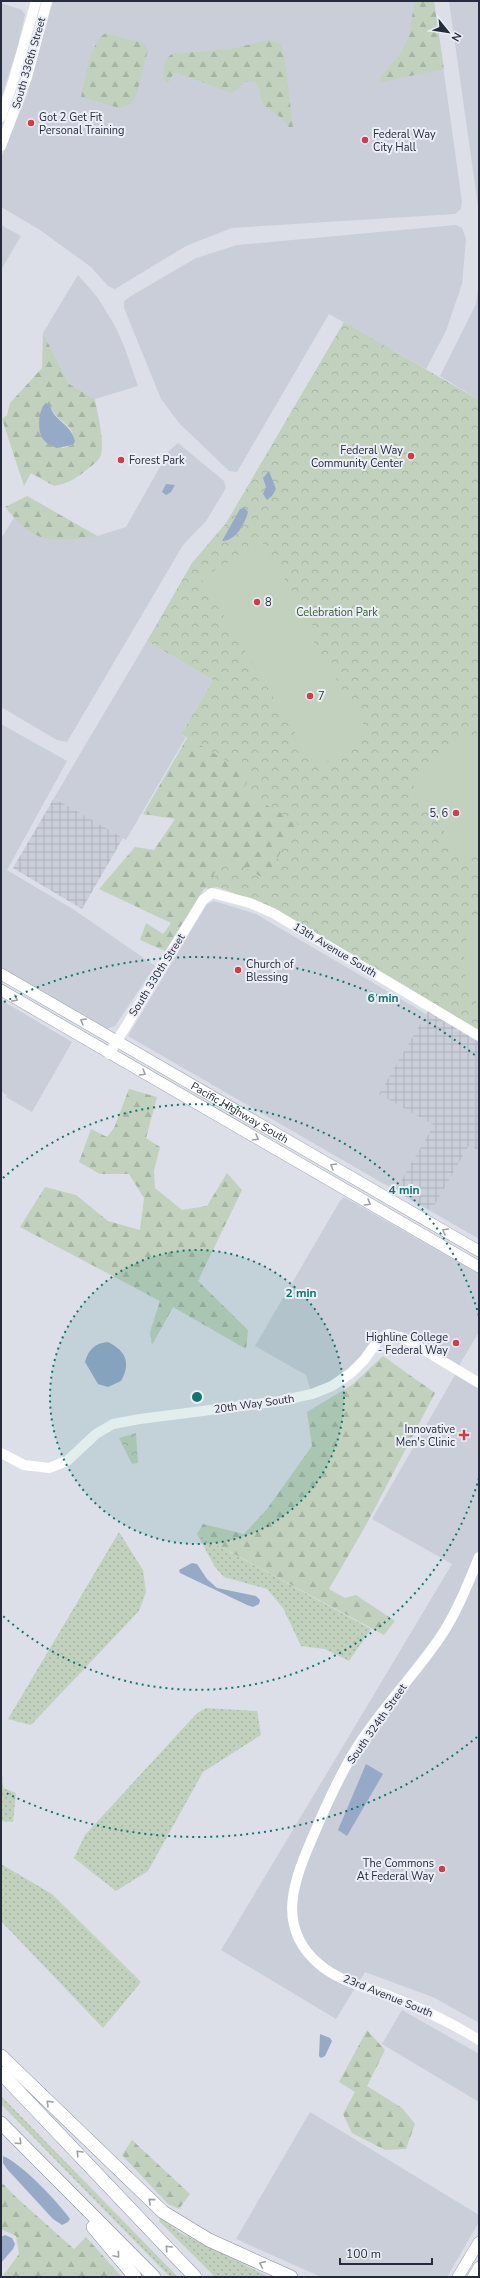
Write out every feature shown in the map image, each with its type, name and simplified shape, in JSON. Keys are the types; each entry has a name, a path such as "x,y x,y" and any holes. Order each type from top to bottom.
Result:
{"highway":[{"path":"1,2056 163,2212 208,2240 291,2277"},
{"path":"1,2073 195,2277"},
{"path":"1,2123 154,2277"},
{"path":"38,2161 135,2277"}],"main road":[{"name":"Pacific Highway South","path":"1,974 479,1251"},
{"name":"Pacific Highway South","path":"1,990 109,1054 479,1267"},
{"path":"458,2277 479,2242"},
{"path":"473,2277 479,2267"}],"street":[{"name":"South 336th Street","path":"1,117 13,82 36,1"},
{"name":"South 336th Street","path":"1,146 27,77 47,1"},
{"name":"13th Avenue South","path":"205,897 216,893 258,906 273,913 479,1036"},
{"name":"South 330th Street","path":"109,1054 205,897"},
{"name":"20th Way South","path":"1,1453 21,1464 41,1468 64,1463 101,1430 126,1421 280,1401 318,1392 351,1373 364,1360 379,1339 389,1334 404,1338 479,1383"},
{"name":"South 324th Street","path":"303,1944 295,1924 292,1896 294,1882 323,1813 359,1745 442,1634 458,1605 479,1557"},
{"name":"23rd Avenue South","path":"303,1944 319,1964 337,1976 434,2015 479,2040"}],"shaded area":[{"path":"53,1 434,1 462,202 461,209 455,214 232,228 186,246 115,289 108,286 91,267 40,230 1,207 1,158 26,97"},
{"path":"449,1 479,1 479,213"},
{"path":"1,3 22,10 25,15 17,49 1,99"},
{"path":"1,225 21,236 1,270"},
{"path":"456,225 462,228 466,239 462,284 446,331 426,369 329,314 237,472 229,471 179,423 161,399 124,308 124,301 131,296 196,258 237,245"},
{"path":"78,275 98,298 115,326 124,346 138,386 95,399 69,384 43,333"},
{"path":"479,281 479,400 440,376 476,304"},
{"path":"178,443 224,481 226,488 206,521 183,545 67,742 57,740 1,707 1,539 27,496 97,536 126,527 169,451"},
{"path":"147,641 213,680 181,734 186,737 126,840 54,798"},
{"path":"1,724 67,761 7,870 76,911 155,966 115,1026 100,1031 1,974"},
{"path":"54,798 123,838 82,909 13,868"},
{"path":"214,901 256,914 479,1045 479,1239 128,1036 207,904"},
{"path":"1,1000 72,1042 32,1112 6,1097 7,1095 1,1091"},
{"path":"428,1011 479,1042 479,1151 469,1145 431,1211 395,1191 434,1125 379,1094"},
{"path":"344,1197 479,1274 479,1332 457,1369 392,1334 364,1360 312,1394 306,1375 255,1346 340,1201"},
{"name":"The Commons At Federal Way","path":"455,1375 479,1389 479,2023 435,1998 365,1972 336,2019 221,1950 452,1564 372,1519"},
{"path":"402,2010 479,2054 479,2102 382,2044"},
{"path":"310,2112 479,2215 479,2222 447,2277 321,2277 236,2239"}],"green space":[{"path":"416,1 434,1 444,69 381,82 380,77 401,53 409,35"},
{"path":"106,33 143,43 148,50 135,99 127,106 122,108 81,97 92,52 100,37"},
{"path":"269,40 280,44 284,54 293,127 289,127 280,117 263,105 259,88 255,82 245,82 232,93 177,73 174,73 168,83 165,81 165,62 172,54 231,49"},
{"name":"Celebration Park","path":"344,322 479,400 479,1038 263,904 217,887 207,889 223,855 265,879 298,823 242,791 251,775 181,734 213,680 147,641 192,563 226,523"},
{"path":"43,333 69,384 95,399 102,437 102,452 99,459 95,463 81,475 66,483 54,486 31,473 24,486 2,419 7,415 10,403 42,368","holes":["50,405 52,410 70,429 73,445 63,448 40,434 41,409"]},
{"path":"27,496 98,536 56,540 36,535 16,520 5,507"},
{"path":"262,542 316,631 314,642 367,730 366,734 351,745 351,748 319,766 313,762 202,580 202,578"},
{"path":"173,599 308,815 276,889 224,879 204,889 165,951 140,940 146,923 163,934 171,923 99,889 135,847 154,850 175,819 143,814 220,681"},
{"name":"5, 6","path":"479,731 479,850 463,860 408,777"},
{"path":"475,917 479,919 479,1007 468,985 464,962 467,940"},
{"path":"129,1089 157,1097 146,1138 160,1147 154,1171 155,1188 182,1210 207,1206 227,1173 242,1190 198,1281 248,1330 246,1349 173,1307 152,1345 150,1332 160,1301 20,1227 45,1187 76,1195 108,1221 140,1230 144,1198 129,1174 100,1174 79,1162 91,1129 107,1137 114,1128"},
{"path":"383,1356 435,1393 366,1525 329,1589 345,1598 356,1595 395,1621 384,1635 197,1534 203,1524 244,1534 267,1509 312,1446 307,1412 352,1385"},
{"path":"136,1433 138,1463 132,1464 119,1438"},
{"path":"119,1532 143,1570 146,1592 139,1611 31,1725 8,1719"},
{"path":"197,1534 371,1629 349,1661 325,1649 301,1646 283,1608 267,1589 224,1577 215,1567"},
{"path":"206,1708 257,1711 261,1735 203,1772 148,1871 116,1891 74,1858 85,1835 197,1713"},
{"path":"1,1760 3,1788 16,1793 13,1822 1,1821"},
{"path":"1,1864 52,1894 141,1982 103,2028 1,1921"},
{"path":"367,2030 385,2050 367,2086 402,2108 415,2124 406,2149 385,2150 352,2133 343,2114 355,2092 339,2082"},
{"path":"1,2096 178,2277 170,2277 1,2104"},
{"path":"132,2140 190,2194 179,2209 168,2204 122,2155"},
{"path":"1,2182 74,2249 86,2237 122,2277 2,2277 19,2254 16,2236 1,2229"},
{"path":"160,2218 181,2233 269,2277 215,2277 159,2221"}],"water":[{"path":"46,403 50,405 55,415 70,430 75,441 73,445 57,448 48,444 41,436 39,420 41,410"},
{"path":"269,471 276,489 272,496 267,500 263,494 266,487 263,478"},
{"path":"166,484 175,485 171,492 166,495 162,492"},
{"path":"245,508 248,512 239,531 232,538 222,541 240,509"},
{"path":"108,1342 119,1349 123,1354 126,1369 121,1381 108,1387 98,1384 85,1362 88,1354 93,1348 99,1344"},
{"path":"192,1563 197,1564 207,1579 217,1588 256,1596 260,1600 259,1604 253,1607 247,1605 180,1573 179,1570"},
{"path":"366,1764 383,1774 347,1836 338,1830"},
{"path":"320,2034 330,2038 332,2041 325,2056 321,2058 319,2056"},
{"path":"3,2156 19,2166 39,2184 70,2219 68,2222 62,2225 53,2219 7,2169 3,2163"},
{"path":"5,2235 12,2238 15,2244 13,2249 1,2263 1,2237"}],"place":[{"name":"Got 2 Get Fit Personal Training","path":"31,123"},
{"name":"Federal Way City Hall","path":"365,140"},
{"name":"Federal Way Community Center","path":"411,456"},
{"name":"Forest Park","path":"121,460"},
{"name":"8","path":"257,602"},
{"name":"7","path":"310,696"},
{"name":"5, 6","path":"456,813"},
{"name":"Church of Blessing","path":"238,970"},
{"name":"Highline College - Federal Way","path":"456,1343"},
{"name":"Innovative Men's Clinic","path":"464,1435"},
{"name":"The Commons At Federal Way","path":"442,1869"}]}
